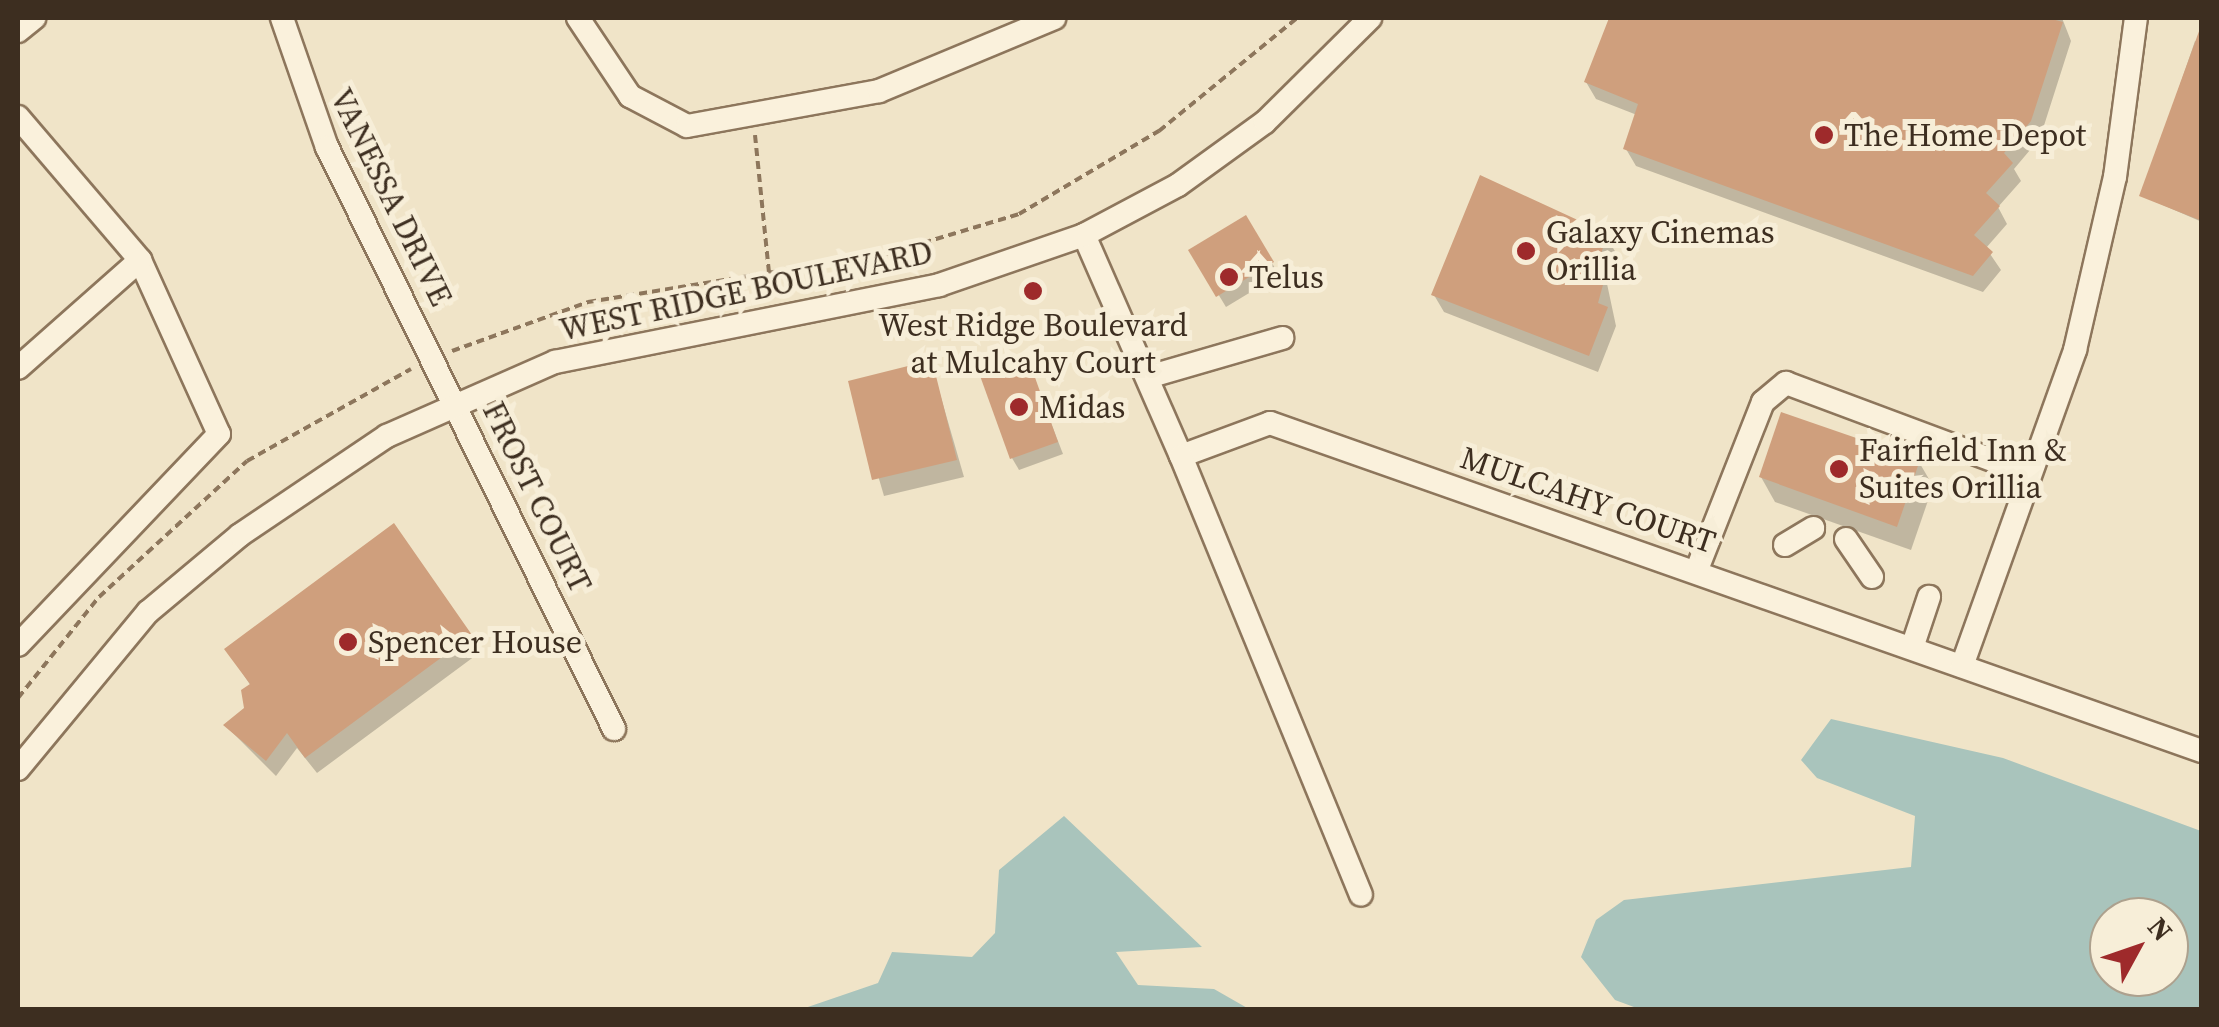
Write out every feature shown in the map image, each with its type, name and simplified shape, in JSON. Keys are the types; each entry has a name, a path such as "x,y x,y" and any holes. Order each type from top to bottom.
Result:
{"street":[{"path":"18,31 34,18"},
{"name":"VANESSA DRIVE","path":"282,18 319,130 454,401"},
{"path":"578,18 630,96 664,121 754,120 942,72 1054,18"},
{"name":"WEST RIDGE BOULEVARD","path":"20,760 148,612 214,557 312,482 454,401 600,350 939,285 1084,235 1178,185 1265,122 1370,18"},
{"path":"1962,666 2075,350 2112,190 2136,18"},
{"path":"18,117 140,260 218,440 18,645"},
{"path":"1084,235 1148,377 1361,894"},
{"path":"18,368 140,260"},
{"path":"1148,377 1282,338"},
{"path":"1696,572 1762,402 1786,384 2030,474"},
{"name":"FROST COURT","path":"454,401 614,729"},
{"name":"MULCAHY COURT","path":"1181,456 1270,422 2202,751"},
{"path":"1785,546 1813,528"},
{"path":"1846,539 1872,577"},
{"path":"1912,648 1929,598"}],"path":[{"path":"754,120 768,274"}],"water":[{"path":"1831,719 2003,758 2201,831 2201,1009 1642,1010 1615,1000 1581,957 1596,920 1624,900 1911,867 1915,816 1817,778 1801,760"},
{"path":"1064,816 1202,947 1116,952 1138,985 1214,989 1249,1009 802,1009 878,983 892,952 972,957 995,933 999,870"}],"building":[{"name":"The Home Depot","path":"1609,18 2048,18 2063,22 2031,121 2004,153 2013,163 1986,193 2000,206 1974,235 1993,252 1973,276 1623,149 1638,104 1584,82"},
{"path":"2202,23 2202,221 2139,196"},
{"name":"Galaxy Cinemas Orillia","path":"1480,175 1608,234 1595,270 1606,274 1598,303 1608,307 1589,356 1431,295"},
{"path":"1246,215 1274,262 1216,297 1188,250"},
{"name":"Midas","path":"1027,355 1058,442 1010,459 979,373"},
{"path":"932,360 957,460 872,480 848,381"},
{"name":"Fairfield Inn & Suites Orillia","path":"1781,412 1920,460 1897,527 1759,477"},
{"name":"Spencer House","path":"394,523 472,635 305,758 287,733 266,761 223,725 244,708 241,690 250,684 224,649"}],"place":[{"name":"The Home Depot","path":"1824,135"},
{"name":"Galaxy Cinemas Orillia","path":"1526,251"},
{"name":"Telus","path":"1229,277"},
{"name":"West Ridge Boulevard at Mulcahy Court","path":"1033,291"},
{"name":"Midas","path":"1019,407"},
{"name":"Fairfield Inn & Suites Orillia","path":"1839,469"},
{"name":"Spencer House","path":"348,642"}]}
